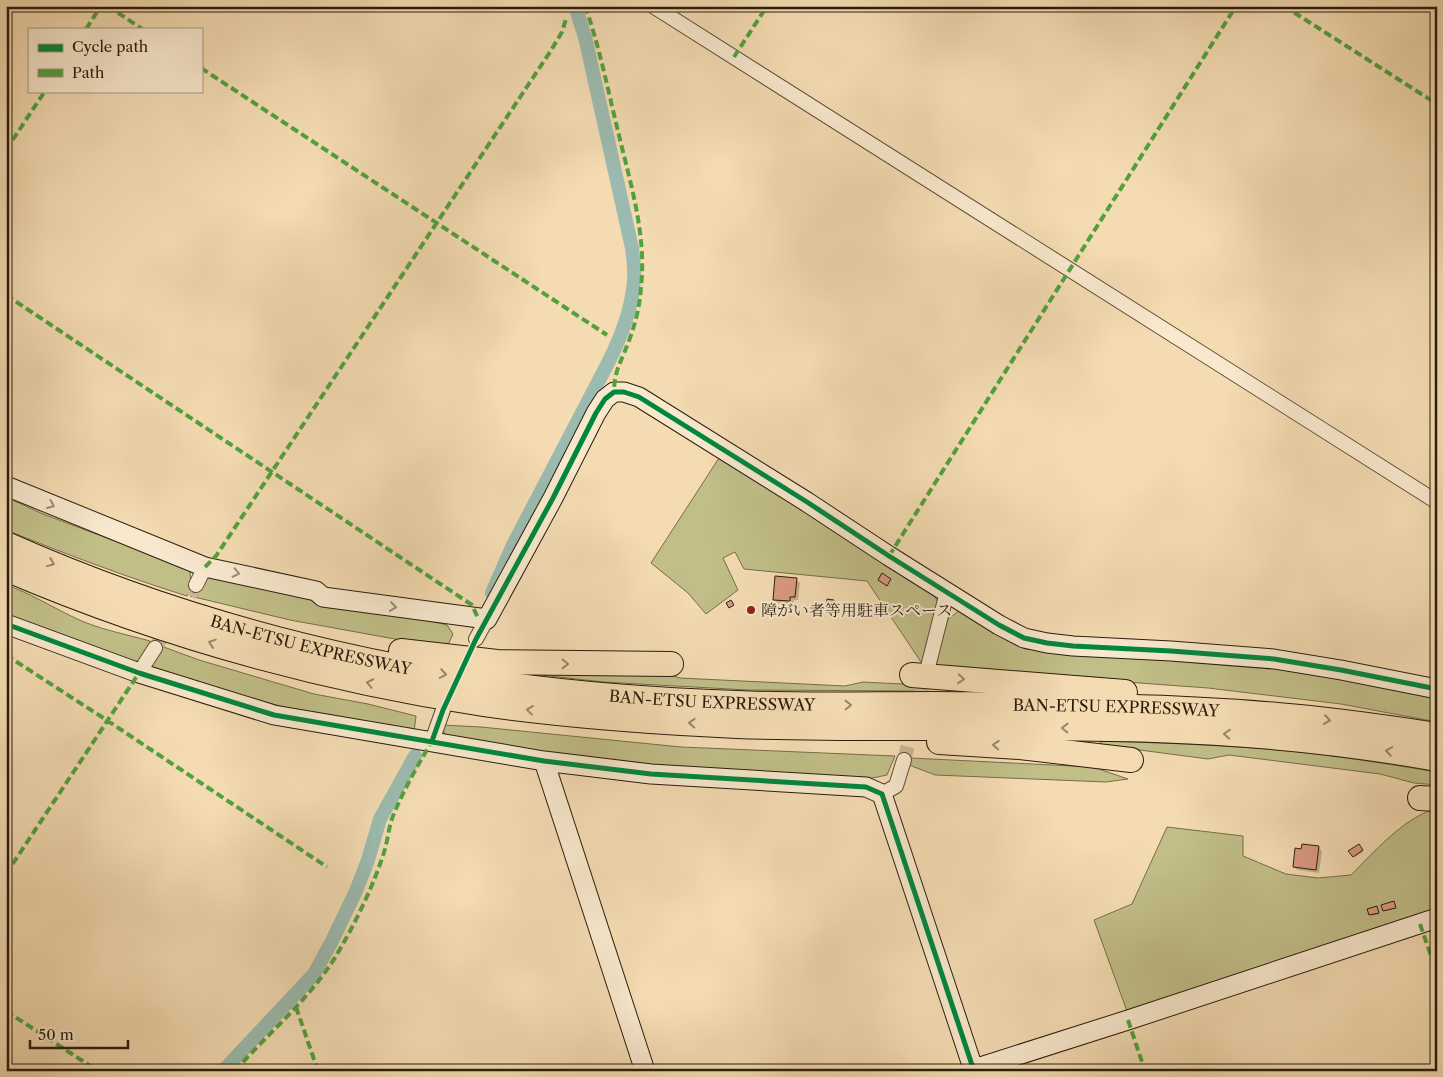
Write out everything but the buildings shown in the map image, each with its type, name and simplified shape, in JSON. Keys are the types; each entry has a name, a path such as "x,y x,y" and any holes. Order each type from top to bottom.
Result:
{"highway":[{"name":"BAN-ETSU EXPRESSWAY","path":"6,544 138,596 235,627 358,657 460,677 563,691 650,699 740,704 1142,707 1278,715 1437,735"},
{"name":"BAN-ETSU EXPRESSWAY","path":"6,569 128,616 226,648 293,666 403,690 483,704 561,714 741,726 1049,728 1217,733 1315,740 1437,759"},
{"path":"138,596 305,633 415,654 497,662 671,664"},
{"path":"920,671 1219,699 1278,715"},
{"path":"741,726 832,738 1020,747 1131,760"}],"street":[{"path":"653,6 1437,502"},
{"path":"476,639 553,498 596,413 605,398 614,392 624,392 639,397 947,592 1024,638 1047,643 1274,659 1437,689"},
{"path":"6,486 204,567 316,591 323,597 488,619"},
{"path":"196,585 204,567"},
{"path":"920,671 947,592"},
{"path":"6,624 139,672 274,715 544,761 650,774 866,787 882,794 974,1070 1437,918"},
{"path":"139,672 155,648"},
{"path":"432,741 443,710"},
{"path":"882,794 896,786 904,760"},
{"path":"544,761 646,1071"}],"shaded area":[{"path":"719,458 933,592 938,603 924,663 921,662 867,581 744,569 735,552 723,558 738,590 706,614 688,593 651,563"},
{"path":"6,497 43,514 187,568 190,572 191,586 194,586 187,596 96,565 6,530"},
{"path":"211,575 435,622 447,625 453,634 447,647 428,645 290,620 190,596 203,578"},
{"path":"6,585 82,621 150,641 150,647 141,660 133,662 6,616"},
{"path":"961,609 1025,649 1285,668 1437,695 1437,722 1341,704 1208,688 935,668 946,621"},
{"path":"161,646 199,660 314,694 368,704 416,716 414,732 280,706 156,671 151,665"},
{"path":"656,671 680,678 845,686 863,682 922,685 920,691 748,690 603,682 524,673"},
{"path":"442,725 481,727 681,747 895,756 887,775 873,778 674,769 446,739"},
{"path":"1099,741 1242,747 1327,755 1437,772 1437,785 1414,783 1380,774 1229,755 1208,759 1102,745"},
{"path":"911,758 1093,767 1128,779 1106,782 935,775 909,765"},
{"path":"1437,810 1437,909 1128,1014 1094,920 1132,904 1167,827 1243,836 1243,856 1286,874 1318,878 1351,875 1399,829 1421,814"}],"waterway":[{"path":"492,593 512,547 614,351 626,322 633,291 632,248 585,37 575,6"},
{"path":"223,1071 314,974 356,891 368,860 380,819 415,756"}],"tunnel":[{"path":"155,648 196,585"},
{"path":"904,760 927,670"}],"marked path":[{"path":"87,28 101,6"},
{"path":"108,6 141,28"},
{"path":"585,6 599,51 636,206 641,247 642,267 639,307 632,332 617,371 614,392"},
{"path":"734,57 767,6"},
{"path":"889,556 1236,6"},
{"path":"1284,6 1437,104"},
{"path":"205,567 216,556 550,52 562,32 566,19"},
{"path":"202,69 607,335"},
{"path":"6,150 44,92"},
{"path":"6,295 472,605 478,618"},
{"path":"6,655 327,867"},
{"path":"6,874 139,673"},
{"path":"235,1071 301,1002 336,956 357,918 376,876 397,806 432,741"},
{"path":"1420,924 1437,973"},
{"path":"296,1007 318,1071"},
{"path":"6,1011 98,1071"},
{"path":"1128,1020 1145,1071"}],"cycle path":[{"path":"432,741 443,710 476,639 553,498 596,413 605,399 614,392 624,392 639,397 999,625 1024,638 1073,646 1274,659 1437,689"},
{"path":"6,624 139,673 274,715 544,761 651,774 866,787 882,794 974,1071"}],"place":[{"name":"障がい者等用駐車スペース","path":"751,610"}]}
